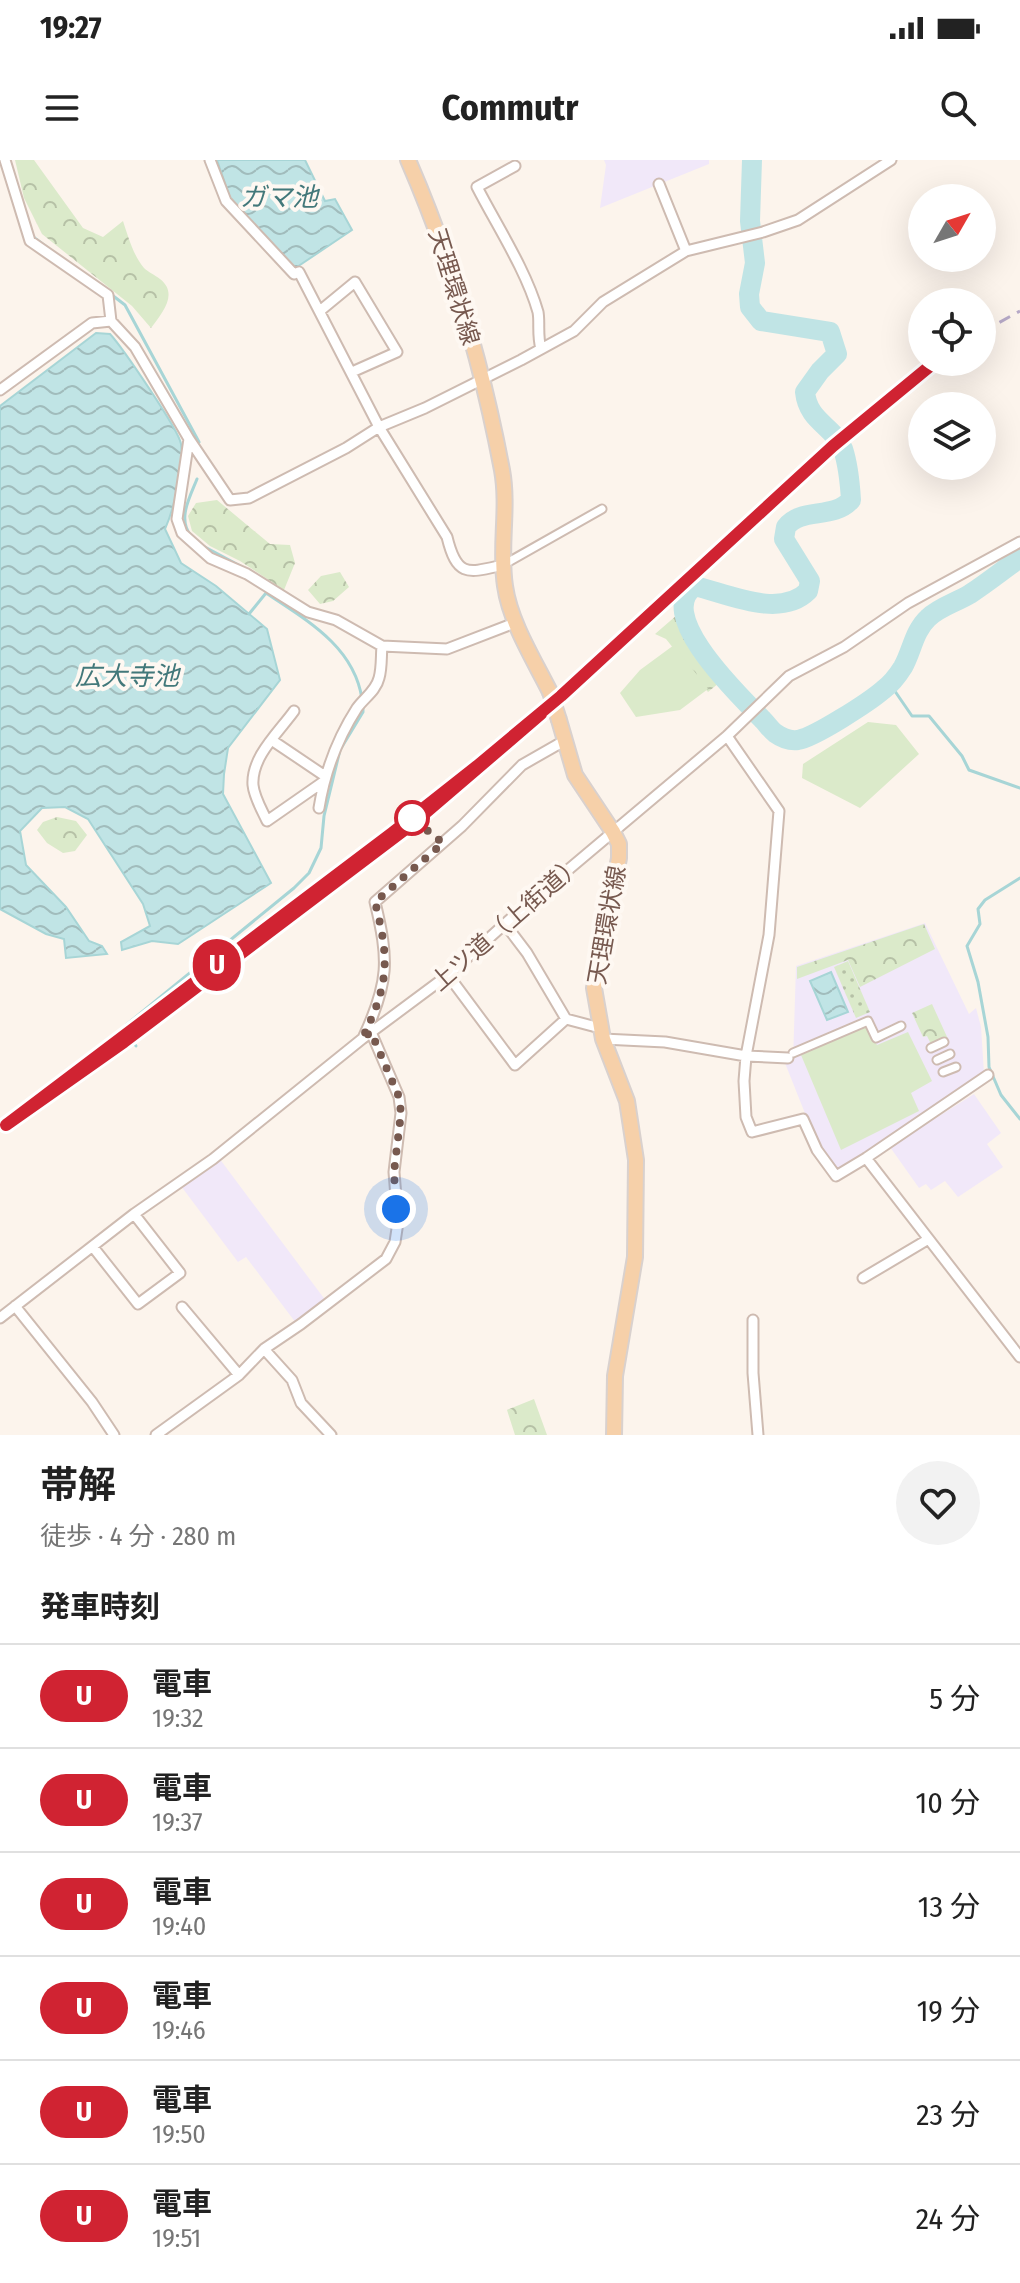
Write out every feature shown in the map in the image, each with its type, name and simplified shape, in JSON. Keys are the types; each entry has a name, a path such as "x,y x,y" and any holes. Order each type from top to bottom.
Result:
{"main road":[{"name":"天理環状線","path":"408,160 453,276 482,380 506,500 505,588 517,622 550,692 583,791 619,844 594,988 602,1034 627,1101 634,1138 637,1192 635,1257 615,1376 614,1435"}],"street":[{"path":"5,160 30,241 108,295 111,321 135,347 189,439 230,500 249,498 346,448 379,427 482,380 574,331 603,302 686,251 763,232 812,212 891,160"},
{"path":"210,160 226,201 294,274 299,272 379,427 447,537 451,552 462,569 472,572 503,565 602,509"},
{"path":"515,166 477,187 517,264 539,315 537,333 541,349"},
{"path":"659,184 686,251"},
{"path":"321,310 355,282 397,352 352,372"},
{"path":"0,390 92,323 111,321"},
{"path":"189,439 177,519 182,533 210,558 247,574 308,612 336,620 382,646 447,649 517,622"},
{"name":"上ツ道（上街道）","path":"0,1318 134,1214 213,1159 362,1039 448,975 727,736 789,676 844,647 908,603 1020,542"},
{"path":"319,808 324,779 334,752 360,704 379,679 382,646"},
{"path":"294,711 263,752 254,770 253,788 267,821 324,779"},
{"path":"727,736 779,811 769,935 746,1056 744,1104 752,1132 803,1119 817,1150 836,1176 988,1075"},
{"path":"273,741 324,779"},
{"path":"362,1039 378,1007 385,982 386,958 375,902 462,826 522,765 564,741"},
{"path":"505,924 527,953 566,1019 602,1034 746,1056 791,1056 868,1021 876,1038 901,1026"},
{"path":"448,975 515,1065 566,1019"},
{"path":"156,1435 239,1375 264,1349 386,1259 395,1242 398,1222 394,1172 401,1113 399,1097 371,1032"},
{"path":"931,1048 944,1042"},
{"path":"937,1060 950,1054"},
{"path":"943,1072 956,1067"},
{"path":"866,1158 1020,1357"},
{"path":"93,1247 138,1304 180,1273 134,1214"},
{"path":"863,1278 927,1240"},
{"path":"15,1306 92,1402 114,1435"},
{"path":"182,1307 239,1375"},
{"path":"753,1320 758,1435"},
{"path":"264,1349 292,1380 301,1403 331,1435"}],"shaded area":[{"path":"604,160 709,160 709,164 600,208 606,165"},
{"path":"925,923 969,1014 976,1008 981,1027 984,1073 839,1170 833,1168 820,1151 785,1063 793,1062 796,966"},
{"path":"974,1094 1001,1133 987,1144 1003,1167 958,1197 945,1181 931,1190 926,1184 919,1188 890,1147"},
{"path":"219,1158 326,1301 296,1323 246,1257 238,1262 181,1186"}],"green space":[{"path":"15,160 34,160 83,228 103,237 123,221 140,263 166,285 168,291 167,304 151,328 132,306 42,234 24,198"},
{"path":"217,500 270,544 290,545 295,563 284,590 240,561 210,546 192,531 188,516 196,503"},
{"path":"340,572 349,587 333,601 320,604 308,590 321,576"},
{"path":"677,615 685,639 719,683 708,692 666,639 655,634"},
{"path":"674,645 708,689 680,710 636,717 620,693 640,670"},
{"path":"868,722 896,725 919,754 860,808 802,778 803,764"},
{"path":"57,817 76,821 87,835 75,851 63,853 47,843 37,830 43,822"},
{"path":"924,924 935,949 860,987 848,960 797,979 797,967"},
{"path":"848,961 870,1012 856,1018 834,967"},
{"path":"932,1004 948,1039 932,1046 927,1036 923,1037 912,1013"},
{"path":"866,1026 877,1045 908,1032 932,1081 911,1093 919,1111 841,1150 801,1055"},
{"path":"534,1399 547,1435 515,1435 507,1410"}],"water":[{"name":"ガマ池","path":"217,160 305,160 325,201 335,199 352,230 294,269 230,198"},
{"name":"広大寺池","path":"96,333 110,334 161,406 181,444 178,487 165,529 181,563 216,586 267,629 280,680 228,748 223,794 271,883 178,944 152,941 122,950 121,942 150,926 143,904 88,819 65,807 42,808 20,831 26,865 66,907 89,941 102,946 107,954 66,958 64,939 46,934 0,909 0,406"},
{"path":"831,972 848,1012 827,1020 810,981"}],"waterway":[{"path":"752,160 750,221 755,263 749,294 750,307 761,321 830,332 837,354 805,392 811,410 843,449 851,500 835,510 800,517 786,527 784,539 810,581 808,591 796,599 769,604 753,602 695,586 685,599 685,616 705,656 773,731 786,739 798,740 842,718 886,688 903,667 916,635 932,614 970,594 1020,558"},
{"path":"32,236 48,248"},
{"path":"112,295 125,305 199,442"},
{"path":"191,536 185,515 197,479"},
{"path":"203,546 246,569"},
{"path":"249,614 266,593 312,624 339,649 357,680 362,699"},
{"path":"890,684 912,716 929,716 962,756 969,770 1020,788"},
{"path":"136,1046 125,1030 126,1025 309,873 321,848 324,816 340,750 363,707"},
{"path":"1020,878 985,900 978,909 980,924 967,946 978,982 988,1037 989,1067 1001,1095 1020,1119"}],"railway":[{"path":"996,324 1020,311"},
{"path":"6,1125 124,1042 415,822 521,733 833,446 918,376"}],"train":[{"name":"U","path":"541,714 480,769 284,924 6,1125 477,766 561,696 833,446 918,376"}],"route":[{"path":"396,1209 394,1172 401,1113 399,1097 371,1032 362,1039 378,1007 385,982 386,958 375,902 443,843 412,818"}]}
